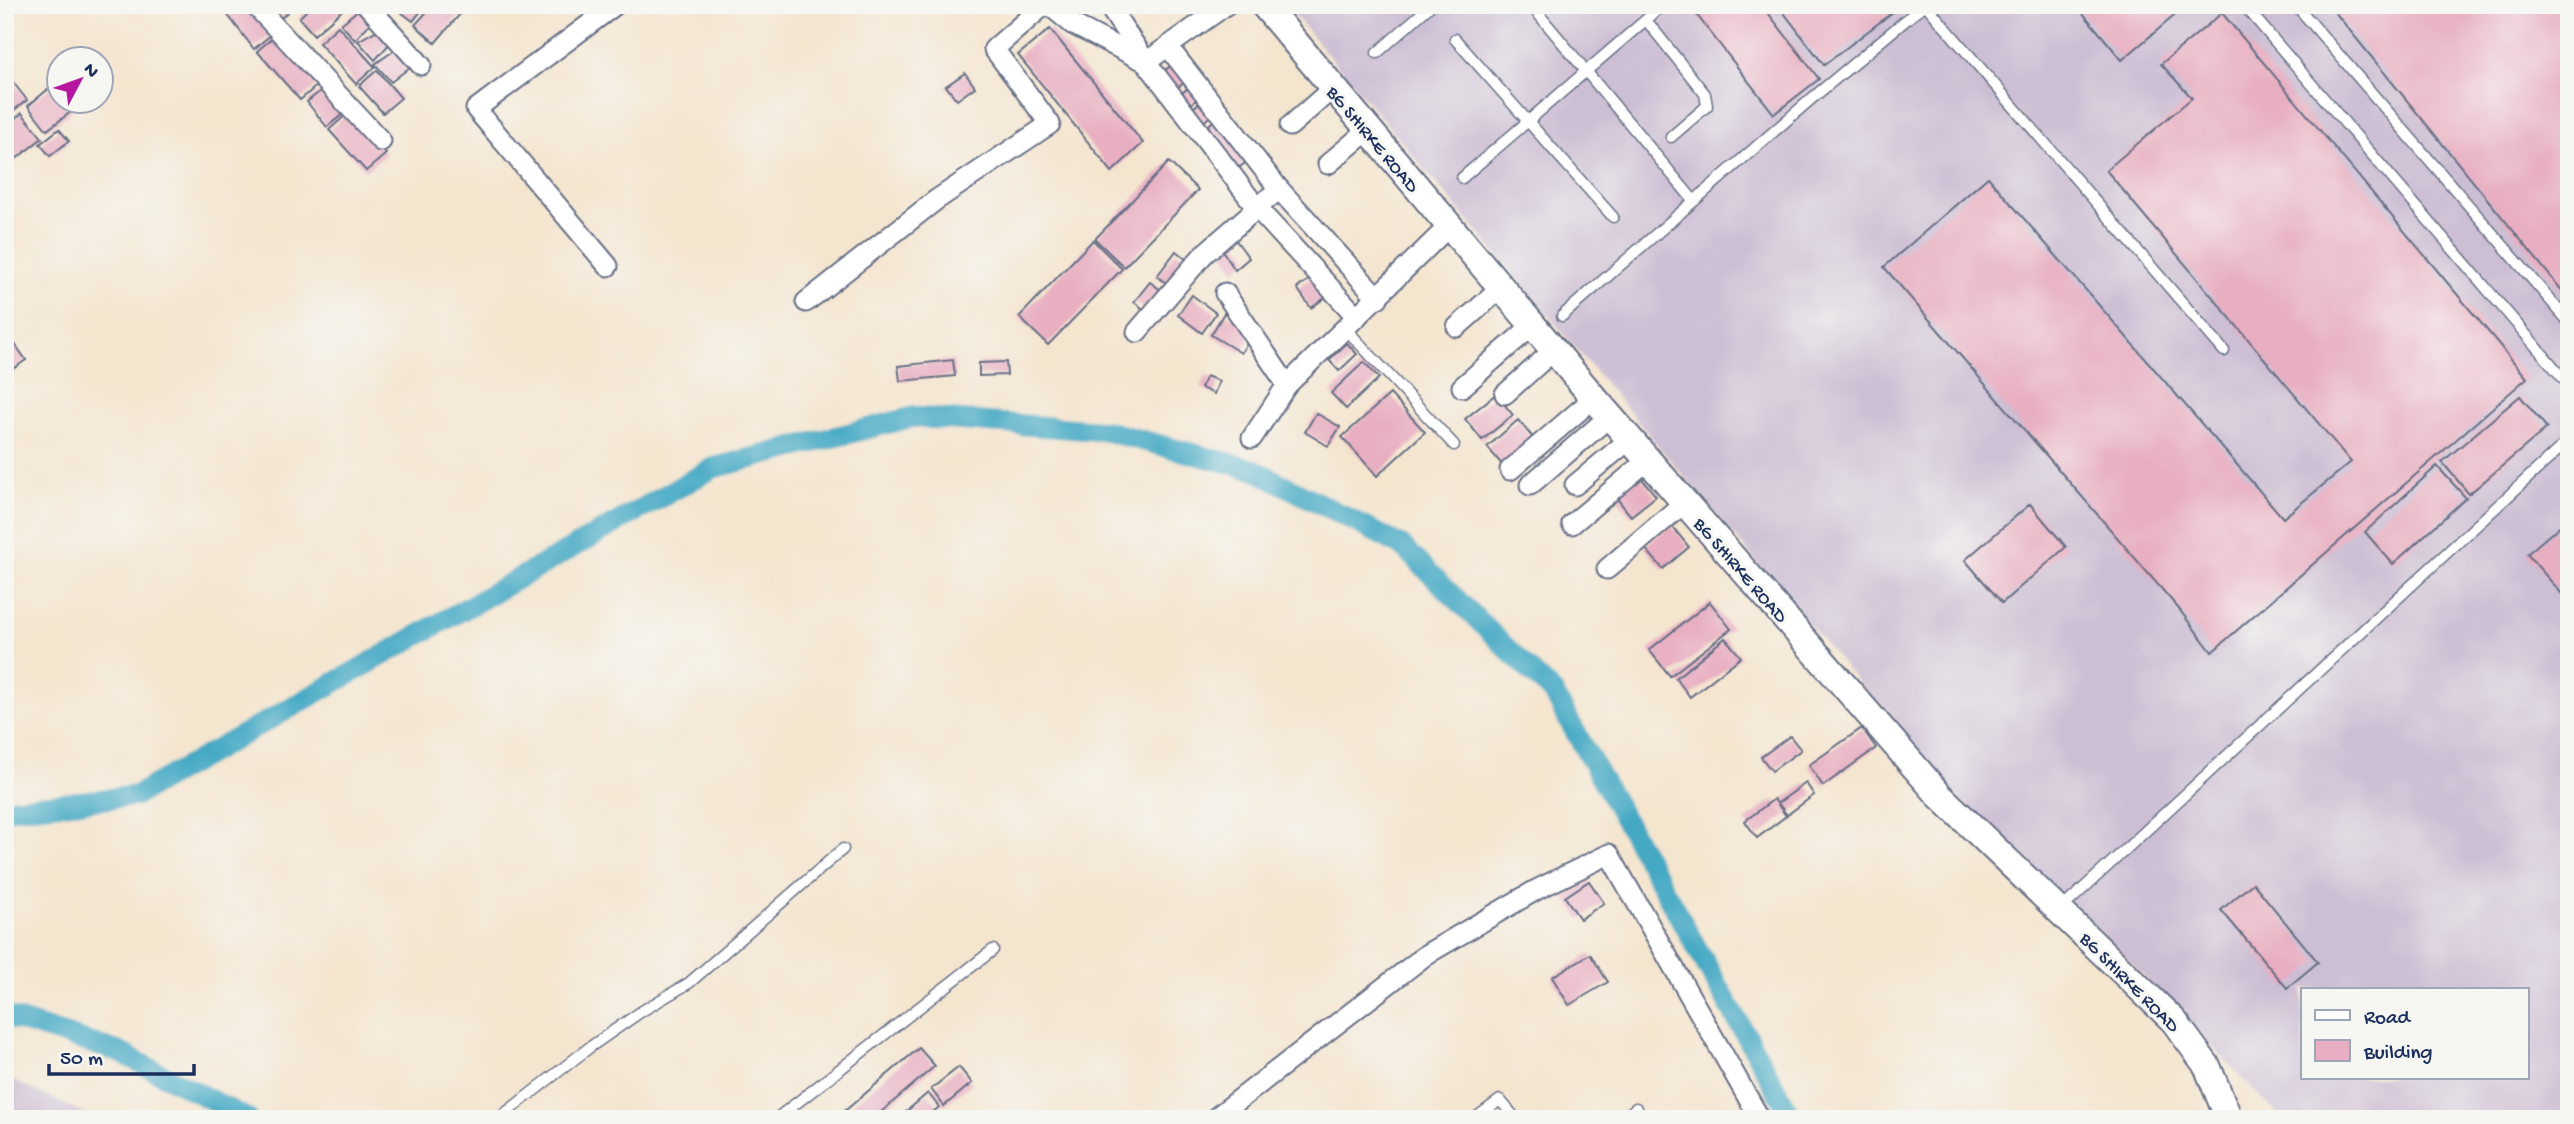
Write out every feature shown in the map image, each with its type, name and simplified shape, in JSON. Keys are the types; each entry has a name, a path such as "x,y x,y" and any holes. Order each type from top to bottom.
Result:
{"street":[{"path":"255,5 382,141"},
{"path":"367,5 421,65"},
{"path":"608,266 476,108 615,5"},
{"path":"806,302 936,200 1050,124 994,49 1046,5 1072,24 1146,62"},
{"path":"1108,5 1146,62 1257,208 1351,322"},
{"path":"1146,62 1226,5"},
{"name":"BG SHIRKE ROAD","path":"1264,5 1448,227 1940,796 2174,1021 2207,1066 2229,1118"},
{"path":"1169,48 1279,188 1378,299"},
{"path":"1290,126 1333,88"},
{"path":"1328,164 1368,130"},
{"path":"1137,331 1204,254 1279,188"},
{"path":"1252,438 1287,385 1378,299 1448,227"},
{"path":"1457,327 1501,288"},
{"path":"1225,293 1287,385"},
{"path":"1462,387 1533,325"},
{"path":"1505,394 1554,350"},
{"path":"1510,470 1602,407"},
{"path":"1530,485 1602,407"},
{"path":"1575,485 1630,439"},
{"path":"1572,524 1648,460"},
{"path":"1607,569 1685,502"},
{"path":"1214,1119 1427,954 1536,890 1609,854 1760,1119"}],"lane":[{"path":"1377,53 1431,5"},
{"path":"1531,5 1694,201"},
{"path":"1462,178 1663,5"},
{"path":"1562,316 1925,5 2224,351"},
{"path":"2244,5 2569,386"},
{"path":"2296,5 2569,322"},
{"path":"1646,20 1705,93 1707,106 1671,137"},
{"path":"1455,39 1613,217"},
{"path":"1351,322 1454,445"},
{"path":"2060,910 2569,440"},
{"path":"498,1119 601,1040 689,983 844,849"},
{"path":"776,1119 993,950"},
{"path":"1474,1119 1500,1100 1517,1119"},
{"path":"1622,1119 1636,1108 1644,1119"}],"shaded area":[{"path":"1286,5 2569,5 2569,1119 2282,1119 2097,928 2060,900 1942,782"},
{"path":"5,1077 97,1119 5,1119"}],"building":[{"path":"220,5 249,5 273,33 254,49"},
{"path":"260,5 287,5 291,9 275,23"},
{"path":"312,5 348,5 314,35 299,18"},
{"path":"400,5 426,5 413,21 397,9"},
{"path":"433,5 468,5 435,43 415,25"},
{"path":"1689,5 1762,5 1819,79 1774,114"},
{"path":"1778,5 1902,5 1824,65"},
{"path":"2076,5 2187,5 2122,60"},
{"path":"2329,5 2569,5 2569,289 2564,293"},
{"path":"359,9 372,21 355,40 341,24"},
{"path":"2222,13 2527,378 2212,652 2178,608 1884,267 1988,177 2283,518 2351,462 2106,170 2192,98 2161,64"},
{"path":"338,26 375,67 356,84 319,43"},
{"path":"379,29 392,41 375,60 358,41"},
{"path":"1050,29 1143,143 1112,172 1018,55"},
{"path":"276,35 319,84 300,100 257,51"},
{"path":"399,47 414,64 391,82 375,64"},
{"path":"1177,61 1190,78 1172,92 1159,75"},
{"path":"377,70 401,98 383,113 359,86"},
{"path":"5,72 27,100 13,111 5,101"},
{"path":"965,73 975,87 957,100 946,86"},
{"path":"1194,83 1203,94 1185,109 1176,98"},
{"path":"324,88 344,113 327,127 307,102"},
{"path":"46,91 46,116 65,116 47,130 28,106"},
{"path":"1205,98 1216,111 1198,127 1187,113"},
{"path":"349,112 386,154 366,171 329,130"},
{"path":"22,113 42,138 5,168 5,127"},
{"path":"1217,118 1249,160 1236,170 1204,129"},
{"path":"59,129 69,141 50,156 40,144"},
{"path":"1169,162 1198,190 1124,267 1095,239"},
{"path":"1235,239 1249,258 1235,270 1222,250"},
{"path":"1093,240 1122,269 1048,345 1019,317"},
{"path":"1176,251 1188,261 1169,285 1157,276"},
{"path":"1316,275 1330,294 1311,308 1297,288"},
{"path":"1150,282 1162,291 1146,311 1134,302"},
{"path":"1192,295 1216,313 1202,333 1178,315"},
{"path":"1224,313 1241,322 1252,335 1241,353 1211,335"},
{"path":"5,330 26,360 13,369 5,359"},
{"path":"1347,343 1357,354 1339,371 1329,360"},
{"path":"953,360 955,376 900,381 898,366"},
{"path":"1006,362 1007,375 979,376 979,363"},
{"path":"1364,362 1379,378 1346,409 1331,393"},
{"path":"1206,376 1219,381 1214,394 1201,388"},
{"path":"1390,394 1425,432 1377,476 1342,437"},
{"path":"1496,394 1513,415 1482,440 1465,419"},
{"path":"2520,396 2547,428 2469,494 2442,462"},
{"path":"1316,413 1340,427 1328,446 1305,432"},
{"path":"1518,420 1535,440 1504,467 1487,447"},
{"path":"2437,466 2466,498 2393,564 2365,532"},
{"path":"1639,475 1656,496 1631,516 1614,495"},
{"path":"2030,504 2066,547 2002,603 1965,560"},
{"path":"2569,518 2569,602 2527,554"},
{"path":"1671,525 1689,547 1663,569 1644,547"},
{"path":"1710,602 1731,629 1670,676 1649,650"},
{"path":"1725,638 1741,657 1690,697 1676,678"},
{"path":"1862,728 1876,748 1823,786 1809,765"},
{"path":"1790,736 1801,750 1772,771 1761,757"},
{"path":"1806,783 1814,795 1787,815 1778,803"},
{"path":"1774,799 1786,816 1757,838 1745,821"},
{"path":"1589,881 1604,903 1580,919 1565,897"},
{"path":"2253,883 2318,962 2287,988 2221,910"},
{"path":"1590,954 1608,982 1569,1005 1552,977"},
{"path":"919,1048 935,1066 873,1119 843,1119 840,1115"},
{"path":"959,1067 972,1083 944,1106 931,1089"},
{"path":"928,1093 939,1107 925,1119 906,1119 902,1115"}],"waterway":[{"path":"5,809 135,796 713,468 913,417 1106,431 1255,470 1402,546 1554,694 1793,1119"},
{"path":"5,1016 119,1052 248,1119"}]}
